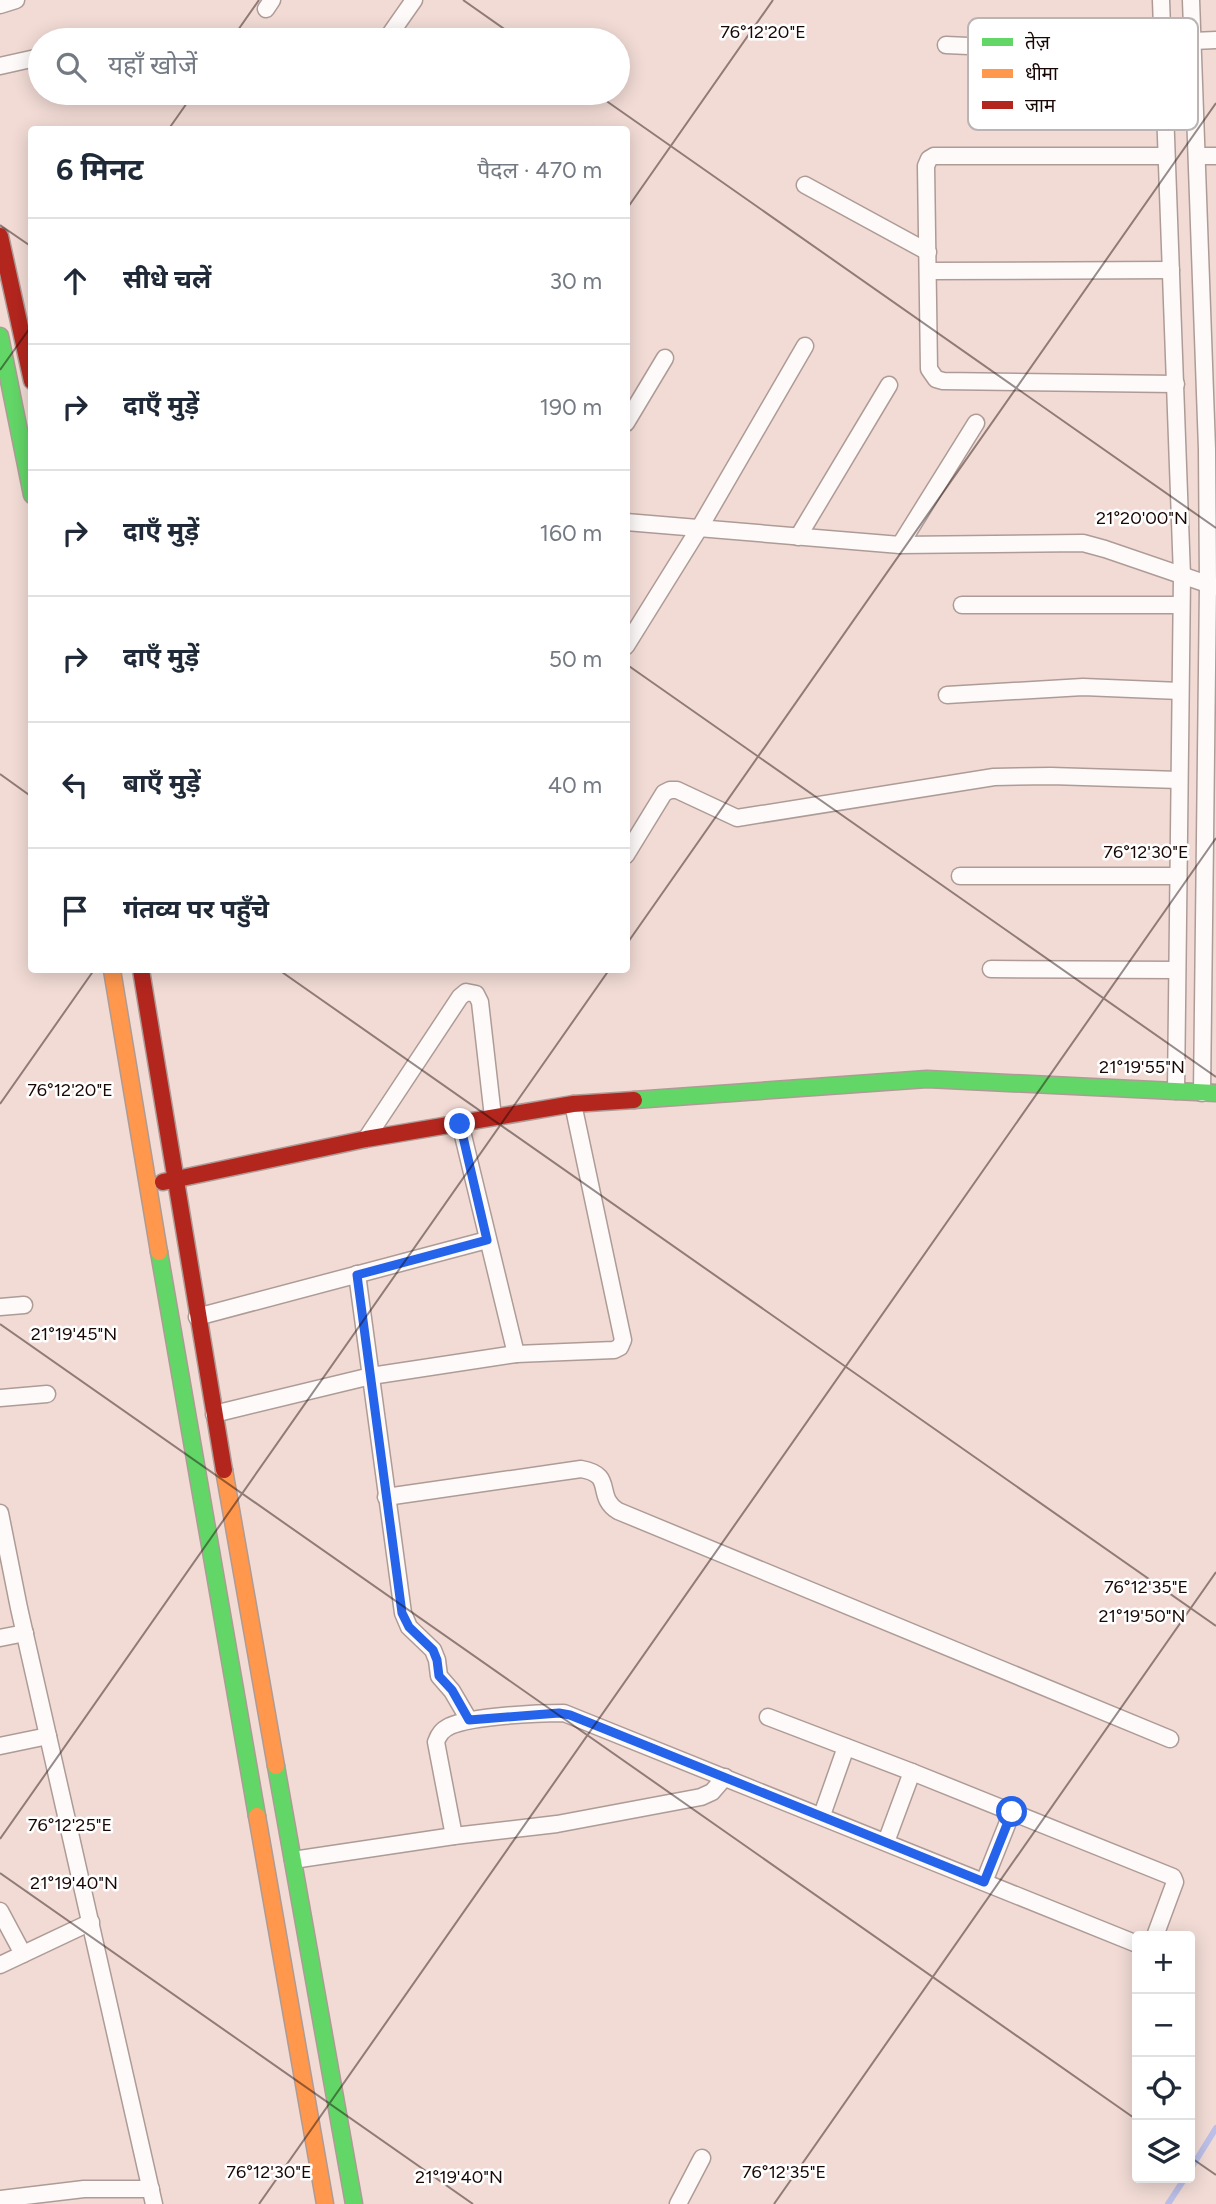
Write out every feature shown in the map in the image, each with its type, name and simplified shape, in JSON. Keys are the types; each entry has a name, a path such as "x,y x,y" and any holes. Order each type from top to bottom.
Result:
{"main road":[{"path":"0,236 28,364"},
{"path":"0,315 16,311"},
{"path":"0,336 28,475"},
{"path":"113,973 325,2204"},
{"path":"142,973 177,1179 197,1317 354,2204"},
{"path":"149,1186 366,1139 572,1104 927,1079 1209,1093"}],"street":[{"path":"0,5 16,0"},
{"path":"394,28 414,0"},
{"path":"1161,2 1191,2"},
{"path":"1198,41 1216,40"},
{"path":"946,45 968,46"},
{"path":"0,66 28,60"},
{"path":"1165,130 1182,576 1176,1091"},
{"path":"1196,130 1212,496 1207,838 1209,1093"},
{"path":"1166,156 934,156 929,159 926,166 929,369 936,379 943,381 1176,384"},
{"path":"1197,156 1216,156"},
{"path":"805,185 928,252"},
{"path":"1169,215 1199,213"},
{"path":"928,271 1171,270"},
{"path":"1173,332 1203,329"},
{"path":"630,640 700,527 805,346"},
{"path":"630,416 665,358"},
{"path":"798,537 889,385"},
{"path":"900,545 976,423"},
{"path":"630,522 900,545 1083,543 1212,586"},
{"path":"962,605 1181,605"},
{"path":"947,695 1083,687 1180,691"},
{"path":"630,848 664,793 670,790 677,790 737,818 994,777 1180,780"},
{"path":"1178,837 1207,838"},
{"path":"960,876 1178,876"},
{"path":"991,969 1177,970"},
{"path":"366,1139 460,997 466,992 475,994 480,1002 494,1117"},
{"path":"214,1414 371,1376 516,1354 614,1350 620,1347 623,1340 572,1104"},
{"path":"460,1124 516,1354"},
{"path":"197,1317 487,1240"},
{"path":"357,1275 405,1620 414,1633 433,1650 439,1676 452,1690 469,1720"},
{"path":"0,1307 24,1305"},
{"path":"0,1398 47,1394"},
{"path":"386,1497 581,1469 593,1471 600,1476 609,1504 618,1511 1170,1739"},
{"path":"0,1513 2,1537 152,2197 85,2189 0,2202"},
{"path":"0,1638 25,1633"},
{"path":"454,1836 436,1742 442,1731 469,1720 564,1713 1132,1942"},
{"path":"768,1717 1172,1877 1175,1882 1157,1931"},
{"path":"0,1746 48,1736"},
{"path":"822,1815 846,1746"},
{"path":"886,1842 912,1772"},
{"path":"293,1860 557,1824 701,1797 712,1792 725,1776"},
{"path":"984,1882 1012,1812"},
{"path":"0,1911 23,1954"},
{"path":"0,1965 90,1922"},
{"path":"678,2204 702,2158"}],"waterway":[{"path":"1195,2162 1216,2128"},
{"path":"1168,2204 1182,2183"}],"traffic: fast":[{"path":"0,336 28,475"},
{"path":"634,1100 927,1079 1216,1093"},
{"path":"159,1252 257,1816"},
{"path":"276,1766 354,2204"}],"traffic: slow":[{"path":"112,973 159,1252"},
{"path":"224,1470 276,1766"},
{"path":"257,1816 325,2204"}],"traffic: jam":[{"path":"0,236 28,363"},
{"path":"141,973 224,1470"},
{"path":"163,1182 366,1139 573,1104 634,1100"}],"route":[{"path":"460,1124 487,1240 357,1275 402,1613 414,1633 433,1650 437,1660 437,1673 452,1690 469,1720 564,1713 984,1882 1012,1812"}]}
